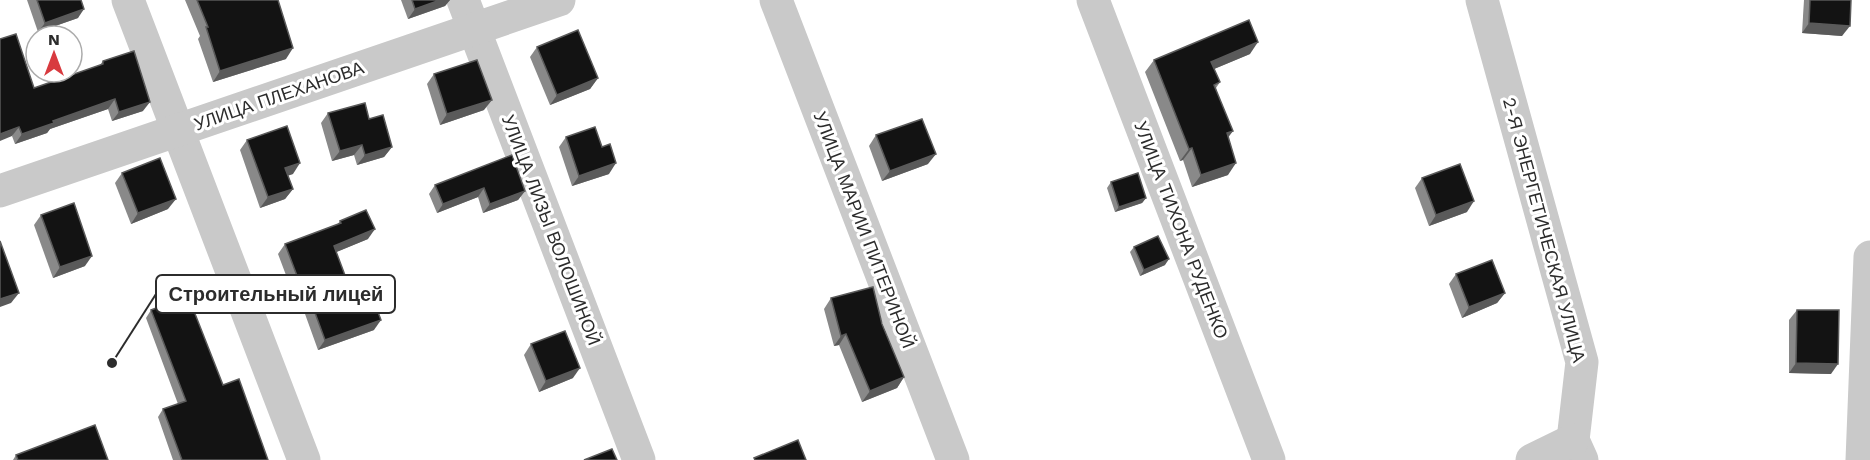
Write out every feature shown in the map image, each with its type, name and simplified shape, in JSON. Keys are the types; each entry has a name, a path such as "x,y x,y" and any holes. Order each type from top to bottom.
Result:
{"street":[{"path":"128,0 304,460"},
{"name":"УЛИЦА ПЛЕХАНОВА","path":"0,191 177,131 468,15 559,0"},
{"name":"УЛИЦА МАРИИ ПИТЕРИНОЙ","path":"776,0 953,460"},
{"name":"УЛИЦА ТИХОНА РУДЕНКО","path":"1093,0 1269,460"},
{"name":"2-Я ЭНЕРГЕТИЧЕСКАЯ УЛИЦА","path":"1482,0 1582,362 1577,450"},
{"name":"УЛИЦА ЛИЗЫ ВОЛОШИНОЙ","path":"468,15 639,460"},
{"path":"1862,460 1870,257"},
{"path":"1532,460 1577,450"}],"building":[{"path":"37,0 81,0 84,9 45,23"},
{"path":"197,0 278,0 293,48 220,71 206,27 208,27"},
{"path":"412,0 440,0 415,9"},
{"path":"1810,0 1851,0 1850,26 1809,23"},
{"path":"1249,20 1258,42 1211,62 1220,82 1214,85 1233,131 1227,133 1236,163 1201,175 1192,148 1189,149 1154,60"},
{"path":"578,30 598,78 557,95 537,47"},
{"path":"16,34 24,58 24,84 33,84 34,88 46,84 84,84 84,71 103,64 103,61 134,51 150,102 119,112 115,99 22,134 19,127 0,134 0,39"},
{"path":"477,60 492,100 447,114 434,74"},
{"path":"365,103 369,119 383,115 392,147 365,155 362,145 340,151 328,113"},
{"path":"922,119 936,154 890,171 876,135"},
{"path":"287,126 300,163 285,168 293,189 268,197 247,140"},
{"path":"595,127 602,147 610,144 616,163 579,176 566,137"},
{"path":"512,155 525,191 490,204 484,188 443,204 435,185"},
{"path":"160,158 176,199 138,213 122,173"},
{"path":"1460,164 1474,201 1436,215 1422,178"},
{"path":"1138,173 1146,198 1119,207 1111,182"},
{"path":"74,203 92,256 60,267 41,215"},
{"path":"366,210 375,229 334,246 349,286 366,280 381,320 325,340 303,280 299,281 285,244 341,223 340,221"},
{"path":"1158,236 1169,259 1144,270 1134,247"},
{"path":"0,241 19,293 0,299"},
{"path":"1492,260 1505,293 1469,307 1456,274"},
{"path":"873,287 882,324 904,377 870,391 846,334 841,336 831,298"},
{"path":"188,296 223,385 239,379 268,460 182,460 163,409 186,401 151,310"},
{"path":"1797,310 1839,310 1838,364 1796,363"},
{"path":"565,331 580,368 546,381 531,344"},
{"path":"95,425 108,460 18,460 16,455"},
{"path":"798,440 806,460 755,460 754,458"},
{"path":"612,449 617,460 584,460"}],"place":[{"name":"Строительный лицей","path":"112,363"}]}
